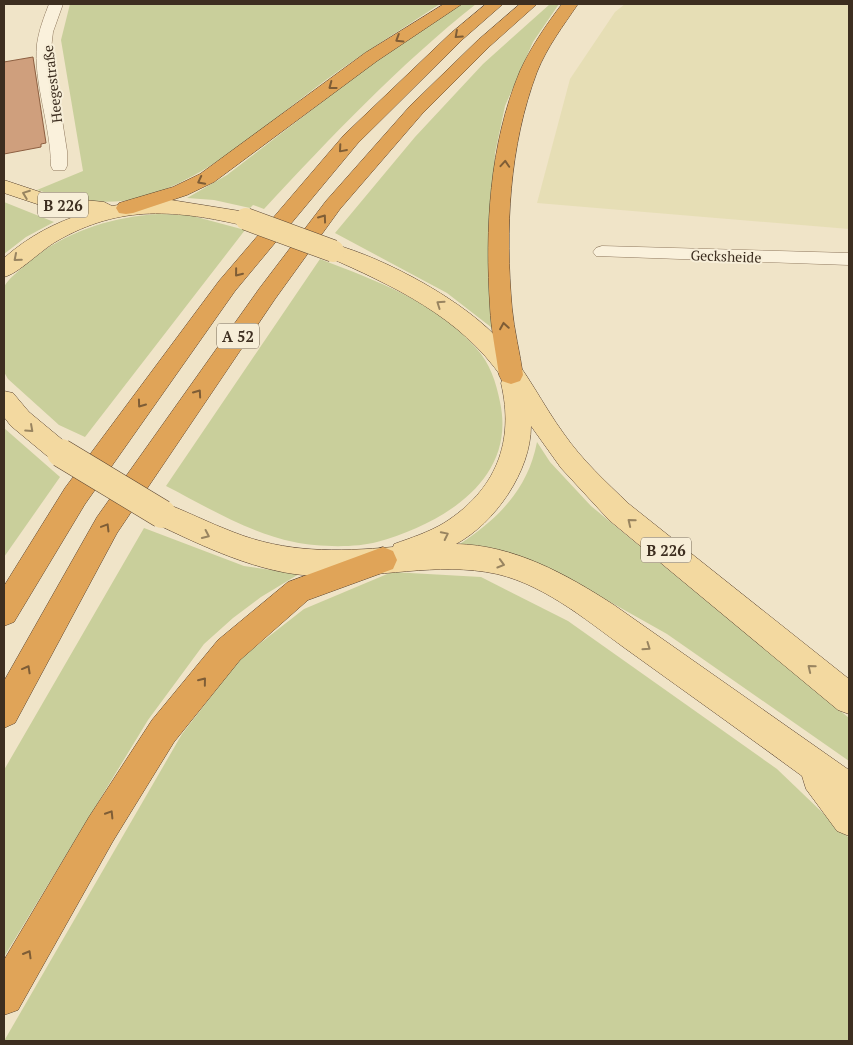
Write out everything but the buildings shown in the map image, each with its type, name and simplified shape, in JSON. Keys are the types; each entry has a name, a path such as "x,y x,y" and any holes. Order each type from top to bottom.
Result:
{"highway":[{"path":"126,208 180,191 207,178 371,57 454,4"},
{"name":"A 52","path":"4,612 75,496 210,310 262,242 351,139 457,36 495,4"},
{"name":"A 52","path":"4,712 106,525 267,294 322,219 368,163 416,110 484,44 529,4"},
{"path":"511,374 501,308 500,239 506,143 531,68 545,40 570,4"},
{"path":"4,996 100,829 163,731 229,650 298,592 383,560"}],"main road":[{"name":"B 226","path":"4,186 52,203 96,208 170,206 200,209 246,220 333,251 410,287 446,309 484,338 511,374 556,442 580,473 606,500 849,699"},
{"path":"4,270 27,249 62,228 126,208"},
{"path":"383,560 454,531 472,515 499,482 518,442 517,398 511,374"},
{"path":"4,400 20,419 61,452 162,514 215,539 267,556 300,563 336,564 428,557 474,558 498,562 542,578 602,615 849,790"},
{"path":"802,756 849,819"}],"street":[{"name":"Heegestraße","path":"56,4 50,20 44,48 60,149 59,166"},
{"name":"Gecksheide","path":"602,252 849,259"}],"shaded area":[{"path":"625,4 849,4 849,229 537,203 570,79 615,12"}],"green space":[{"path":"70,4 440,4 340,70 215,163 191,177 142,197 116,202 102,202 63,197 37,190 83,171 61,40"},
{"path":"461,4 476,4 393,77 340,129 264,209 253,205 250,208 214,200 187,198 227,175 369,66"},
{"path":"550,4 559,4 533,42 505,106 495,153 490,268 496,331 447,293 335,233 415,137 483,64"},
{"path":"4,202 54,222 26,237 4,254"},
{"path":"159,214 189,215 245,230 85,437 59,425 8,379 4,372 4,287 14,275 40,253 71,235 105,223"},
{"path":"320,259 404,294 443,318 476,348 485,360 494,380 500,402 502,430 497,454 486,476 469,494 449,510 426,524 402,534 368,544 325,546 303,544 277,538 245,526 166,486"},
{"path":"4,428 60,477 4,557"},
{"path":"537,442 550,462 591,506 849,718 849,761 667,634 580,585 460,544 487,524 510,501 527,474"},
{"path":"144,528 244,566 299,574 261,597 233,618 204,644 148,720 4,957 4,770"},
{"path":"392,572 481,577 568,621 777,769 849,838 849,1041 4,1041 182,734 241,658 304,609"}]}
